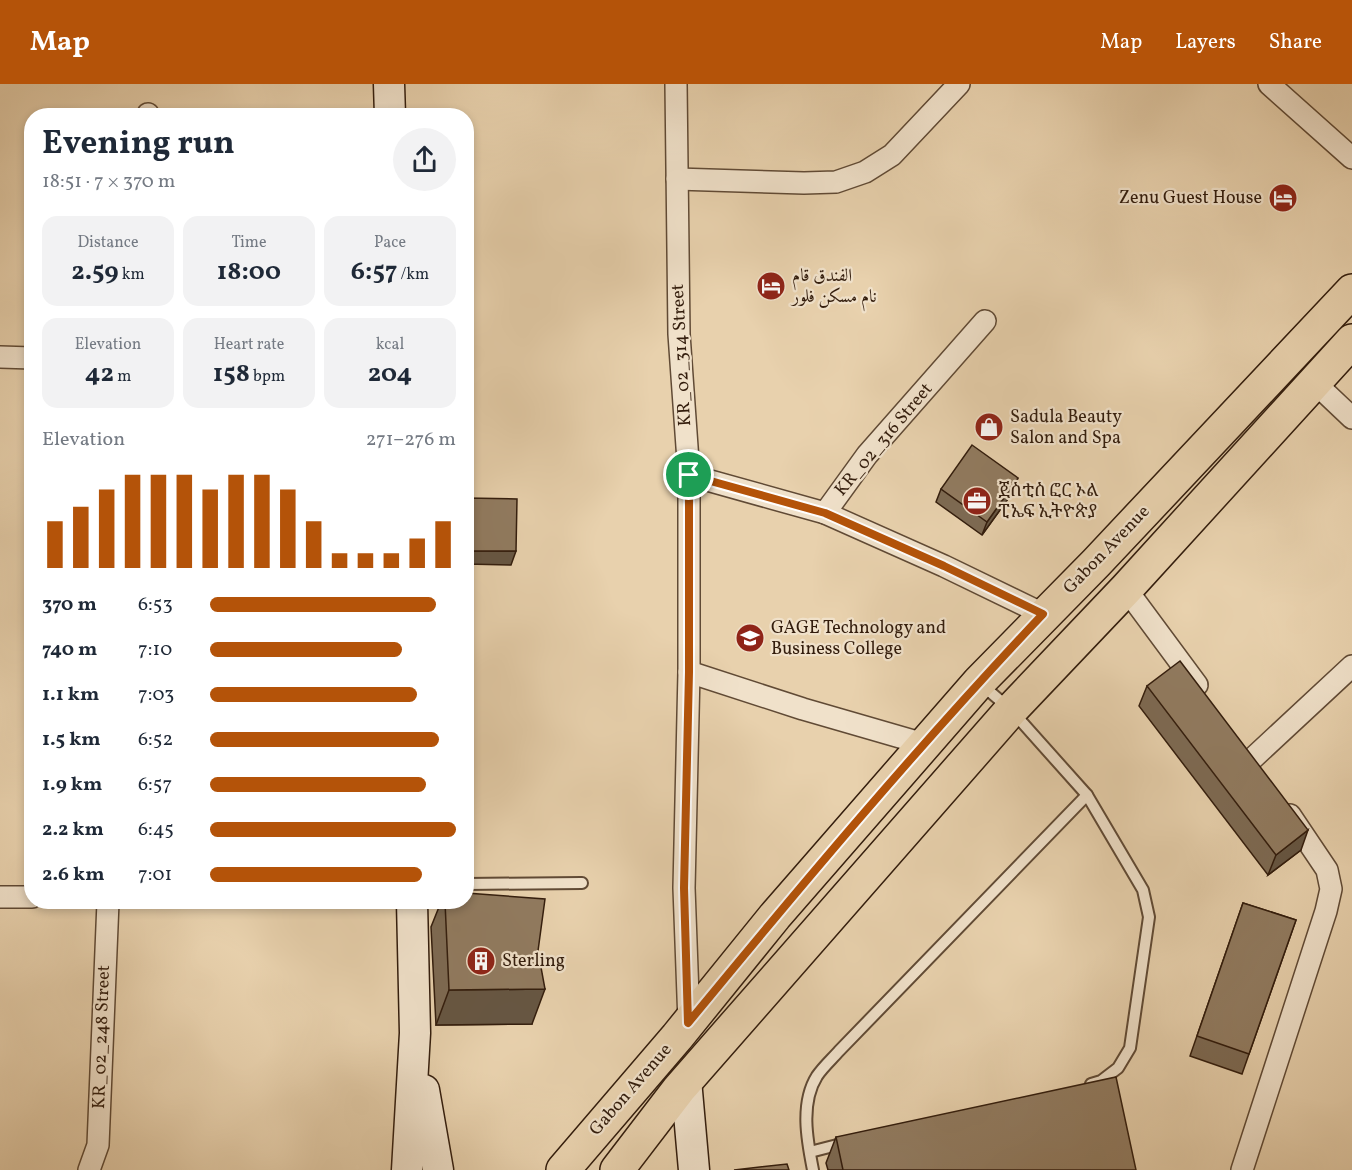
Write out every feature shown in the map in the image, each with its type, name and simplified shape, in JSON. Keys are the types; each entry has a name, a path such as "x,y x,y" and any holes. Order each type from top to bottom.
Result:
{"main road":[{"name":"Gabon Avenue","path":"563,1170 775,916 979,682 1043,614 1096,563 1352,291"},
{"name":"Gabon Avenue","path":"617,1170 686,1080 1011,710 1126,589 1352,341"}],"street":[{"path":"389,84 390,108"},
{"path":"677,179 836,182 865,172 892,155 959,84"},
{"path":"1269,84 1352,158"},
{"name":"KR_02_314 Street","path":"677,85 680,334 689,475 689,672 684,888 688,1023"},
{"name":"KR_02_316 Street","path":"985,321 867,455 825,513 944,566 1043,614"},
{"path":"0,357 24,358"},
{"path":"1314,382 1352,418"},
{"path":"689,475 825,513"},
{"path":"1126,589 1211,705"},
{"path":"1252,759 1352,666"},
{"path":"689,672 803,709 924,744"},
{"path":"1239,741 1264,778"},
{"path":"1242,1170 1326,911 1331,889 1327,870 1277,796"},
{"path":"0,897 24,897"},
{"name":"KR_02_248 Street","path":"89,1170 98,1145 108,909"},
{"path":"407,1170 415,1034 414,909"},
{"path":"415,1034 438,1170"},
{"path":"686,1080 694,1170"}],"lane":[{"path":"979,682 1011,710 1087,795 1143,890 1149,917 1130,1048 1118,1068 1101,1081 1077,1087"},
{"path":"813,1170 806,1102 817,1077 839,1051 1087,795"},
{"path":"474,884 582,884"},
{"path":"810,1152 856,1140"}],"building":[{"path":"972,445 1018,478 987,522 941,489"},
{"path":"474,498 517,499 516,551 474,551"},
{"path":"1180,661 1308,830 1276,855 1147,686"},
{"path":"474,894 545,899 538,951 545,989 449,990 445,909 474,909"},
{"path":"1243,903 1296,920 1249,1054 1197,1036"},
{"path":"1116,1077 1136,1170 843,1170 836,1137"},
{"path":"787,1164 789,1170 734,1170"}],"place":[{"name":"Zenu Guest House","path":"1283,198"},
{"name":"الفندق قام نام مسكن فلور","path":"771,286"},
{"name":"Sadula Beauty Salon and Spa","path":"989,427"},
{"name":"ጀስቲስ ፎር ኦል ፒኤፍ ኢትዮጵያ","path":"977,501"},
{"name":"GAGE Technology and Business College","path":"750,638"},
{"name":"Sterling","path":"481,961"}],"route":[{"path":"689,475 825,513 944,566 1043,614 924,744 775,916 688,1023 684,888 689,672 689,475"}]}
